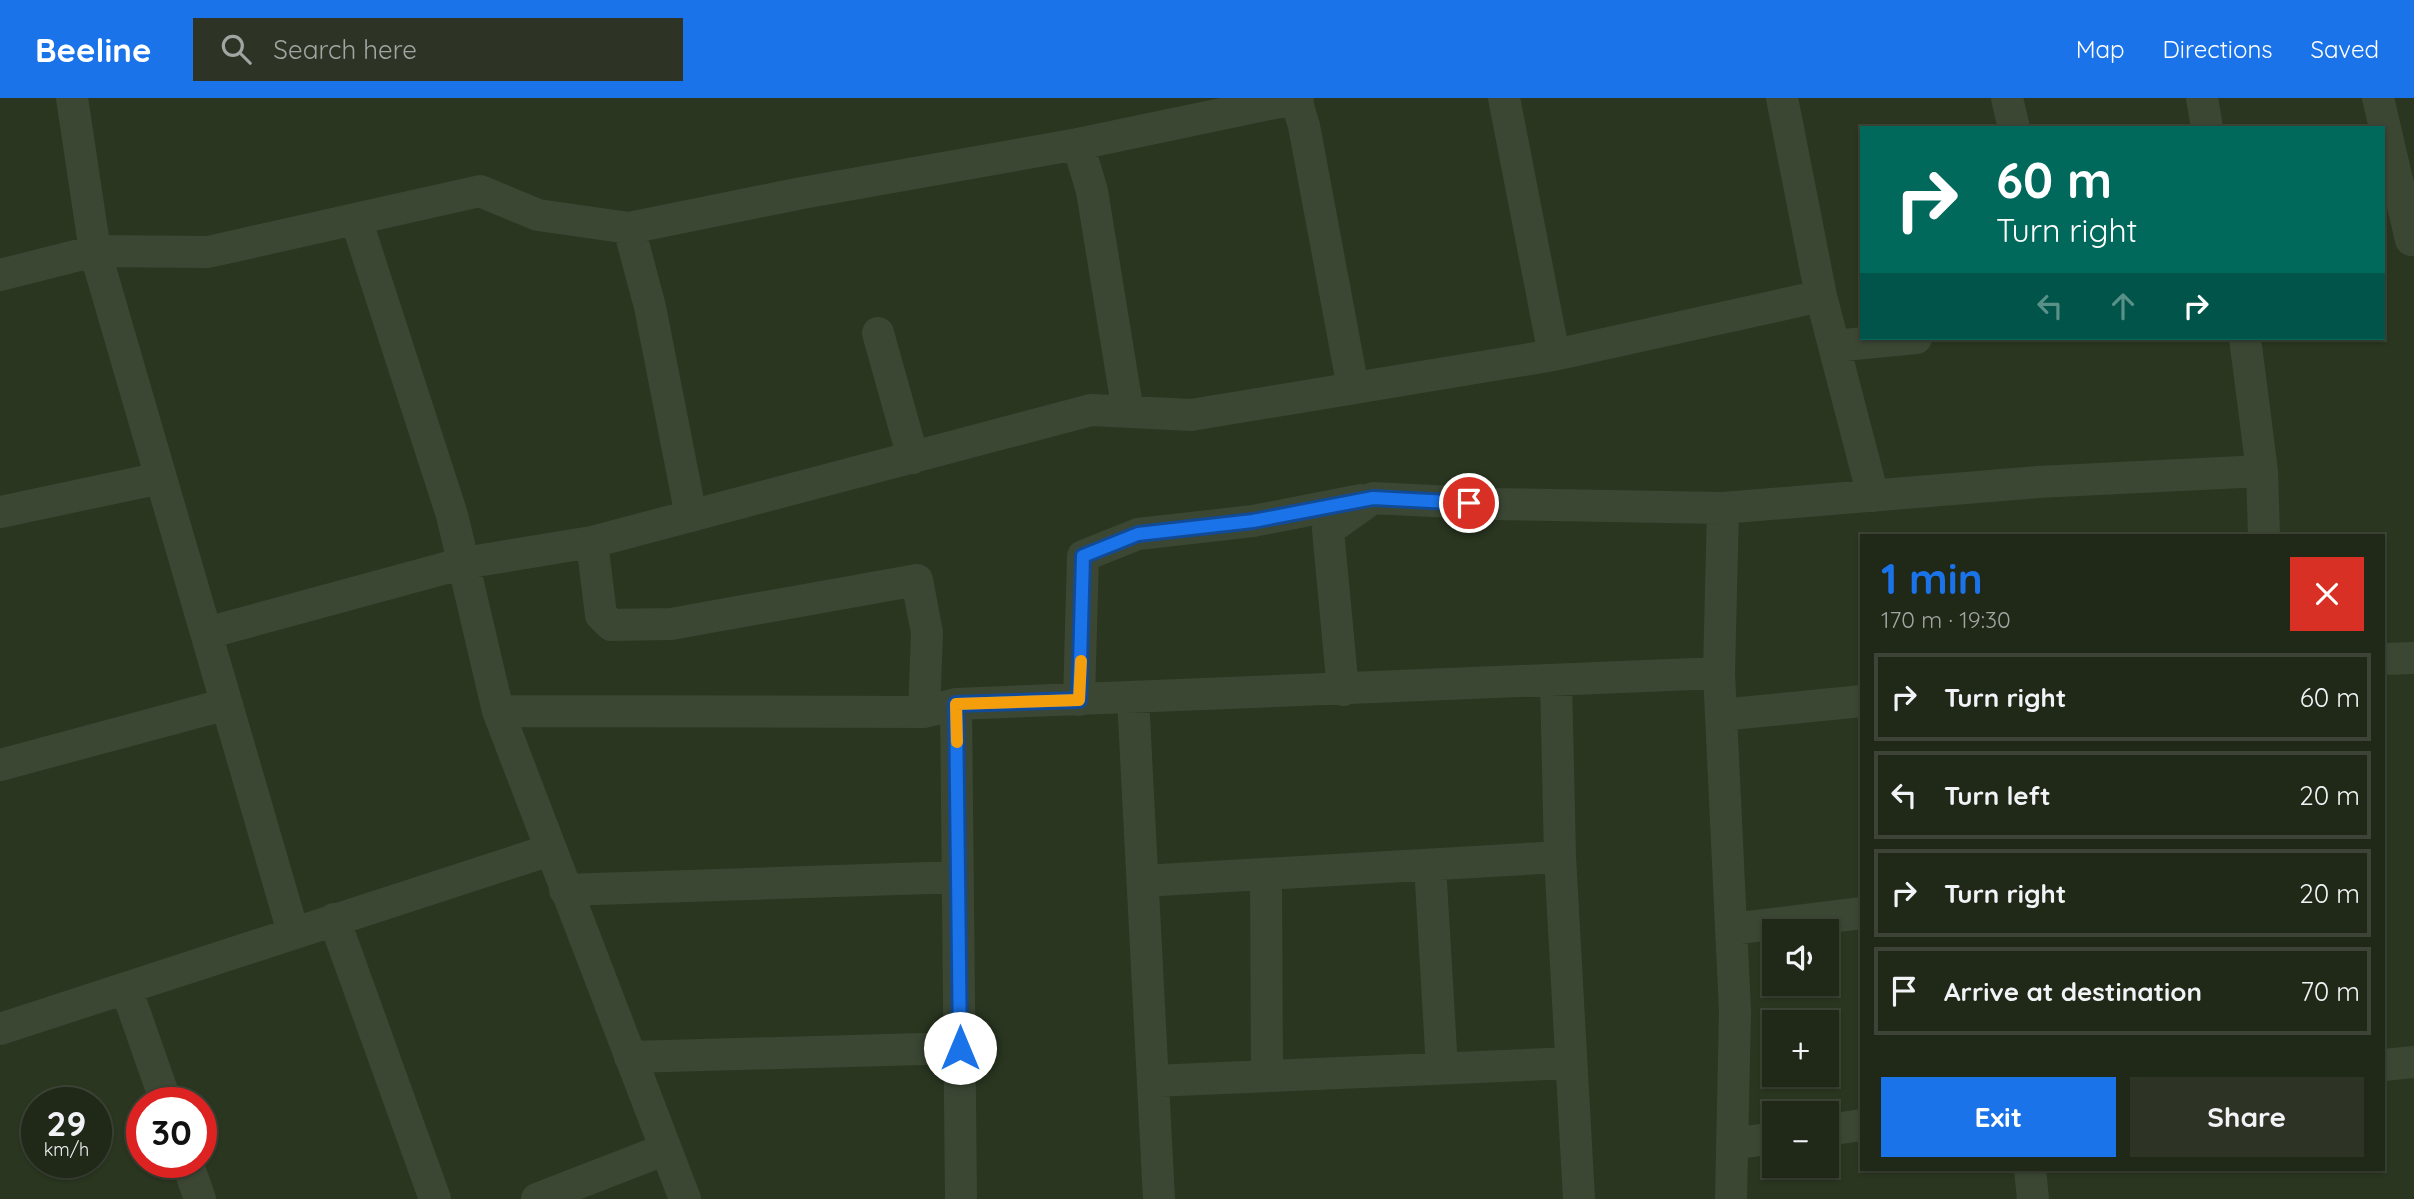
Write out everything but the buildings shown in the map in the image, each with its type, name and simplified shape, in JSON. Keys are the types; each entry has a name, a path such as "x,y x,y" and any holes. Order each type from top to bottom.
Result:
{"street":[{"path":"72,98 95,251 293,932"},
{"path":"0,275 95,251 208,252 480,191 538,215 629,228 802,193 1077,144 1297,98 1353,388"},
{"path":"1504,98 1554,355"},
{"path":"1782,98 1821,296 1873,496"},
{"path":"2007,98 2014,126"},
{"path":"2202,98 2207,126"},
{"path":"2378,98 2385,126"},
{"path":"2385,128 2411,240"},
{"path":"1077,144 1092,191 1128,412"},
{"path":"356,219 452,515 498,711 685,1199"},
{"path":"629,228 650,307 691,516"},
{"path":"207,633 464,564 592,542 1091,410 1191,415 1554,355 1821,296"},
{"path":"878,333 913,458"},
{"path":"1834,346 1896,340"},
{"path":"2245,340 2262,471 2264,534"},
{"path":"1079,700 1083,556 1138,534 1253,521 1373,498 1493,504 1723,508 2038,482 2262,471"},
{"path":"0,512 161,478"},
{"path":"1343,690 1328,530 1373,498"},
{"path":"1723,508 1718,673 1735,1011 1731,1199"},
{"path":"592,542 601,615 611,625 671,624 917,580 927,633 924,712"},
{"path":"2385,659 2414,658"},
{"path":"498,711 924,712 956,704 1718,673"},
{"path":"1556,680 1560,857 1579,1199"},
{"path":"1133,698 1159,1199"},
{"path":"1721,715 1860,701"},
{"path":"0,765 227,704"},
{"path":"956,704 961,1199"},
{"path":"0,1029 550,850"},
{"path":"1143,881 1560,857"},
{"path":"1430,865 1442,1068"},
{"path":"1266,874 1267,1076"},
{"path":"565,890 958,877"},
{"path":"1731,929 1860,912"},
{"path":"334,919 435,1199"},
{"path":"126,988 161,1087"},
{"path":"630,1057 960,1048"},
{"path":"2385,1065 2414,1062"},
{"path":"1153,1081 1570,1063"},
{"path":"1839,1128 1860,1125"},
{"path":"1732,1144 1762,1140"},
{"path":"537,1199 666,1149"},
{"path":"2030,1171 2032,1199"},
{"path":"193,1178 200,1199"}],"slow traffic":[{"path":"957,742 956,704 1079,700 1081,661"}],"route":[{"path":"960,1048 956,704 1079,700 1083,556 1138,534 1253,521 1373,498 1469,503"}]}
